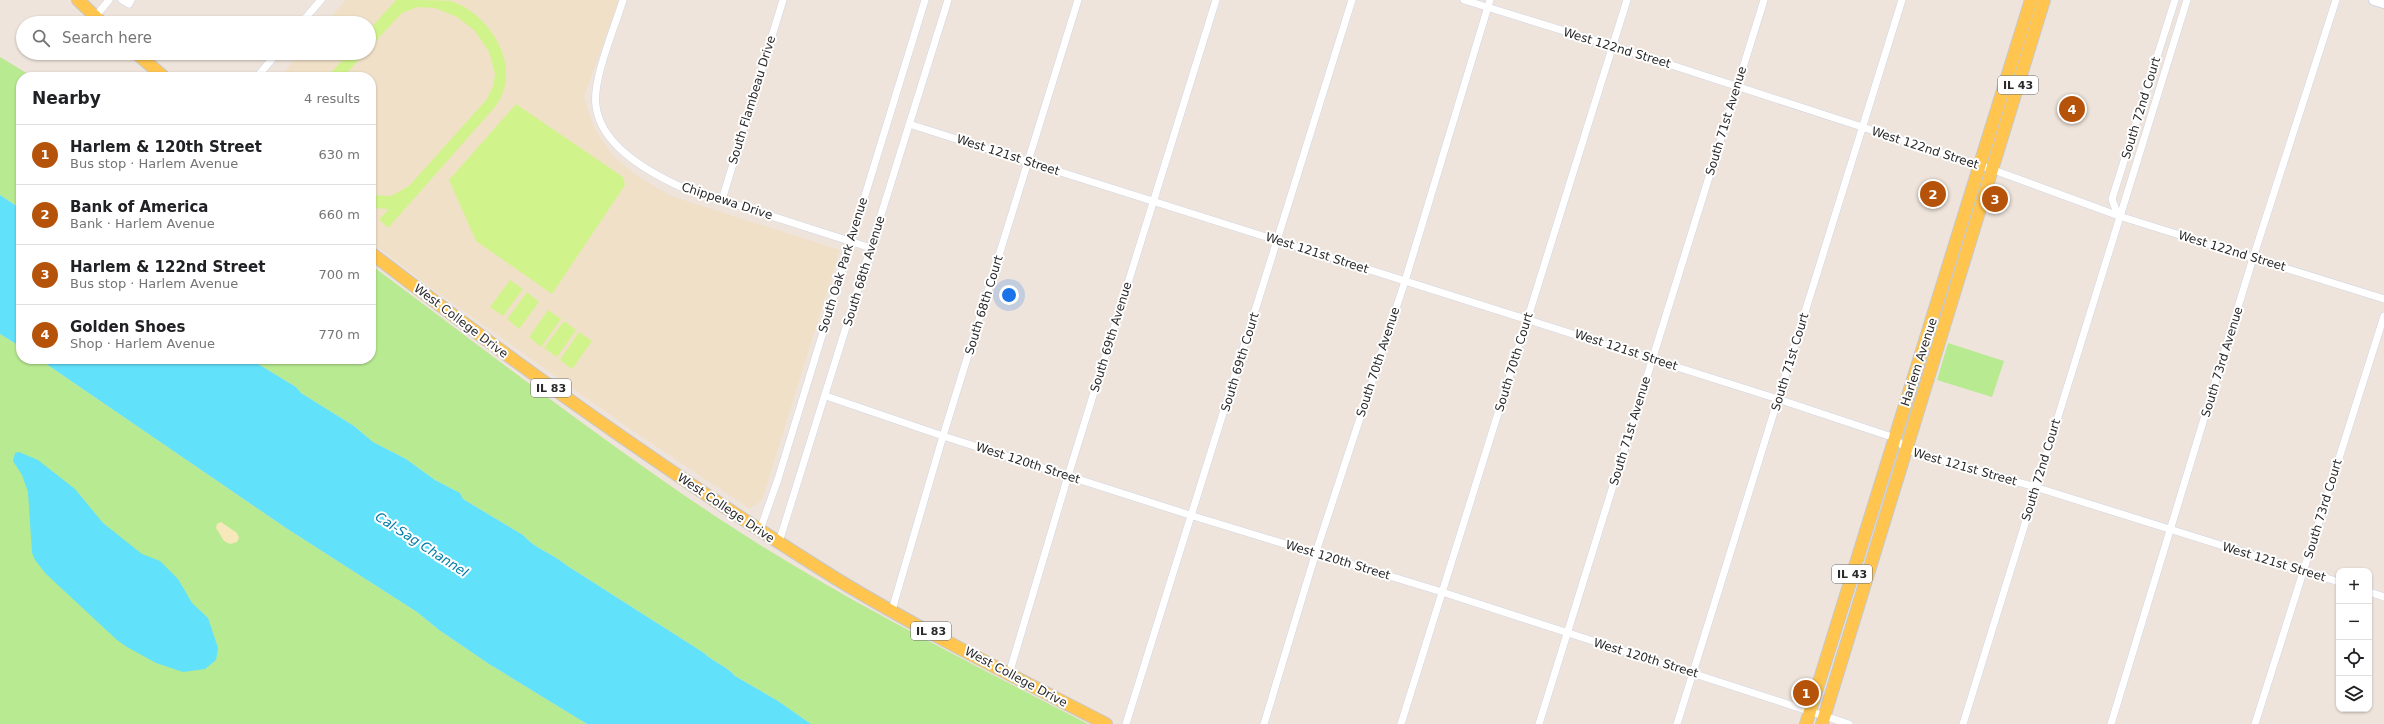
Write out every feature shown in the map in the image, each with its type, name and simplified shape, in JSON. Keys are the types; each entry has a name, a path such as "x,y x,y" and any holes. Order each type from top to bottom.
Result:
{"main road":[{"path":"78,0 95,16"},
{"name":"Harlem Avenue","path":"1823,720 1907,450 1986,168 2031,0"},
{"name":"Harlem Avenue","path":"1806,724 1895,438 2044,0"},
{"path":"144,60 158,72"},
{"name":"West College Drive","path":"376,257 456,318 600,423 760,530 892,610 1009,674 1106,724"}],"street":[{"path":"101,16 109,0"},
{"path":"122,0 129,4 131,0"},
{"path":"307,16 321,0"},
{"name":"Chippewa Drive","path":"623,0 597,83 596,106 601,124 616,144 655,175 681,187 871,248"},
{"name":"South Flambeau Drive","path":"722,200 783,0"},
{"name":"South Oak Park Avenue","path":"760,530 778,479 850,241 926,0"},
{"name":"South 68th Avenue","path":"779,542 826,396 948,0"},
{"name":"South 68th Court","path":"892,610 943,436 1078,0"},
{"name":"South 69th Avenue","path":"1009,674 1068,476 1216,0"},
{"name":"South 69th Court","path":"1126,724 1352,0"},
{"name":"West 122nd Street","path":"1464,0 1613,46 1862,127 1986,168 2118,216 2384,299"},
{"name":"South 70th Avenue","path":"1264,724 1316,552 1405,281 1490,0"},
{"name":"South 70th Court","path":"1401,724 1627,0"},
{"name":"South 71st Avenue","path":"1539,724 1764,0"},
{"name":"South 71st Court","path":"1677,724 1902,0"},
{"name":"South 72nd Court","path":"2118,216 2112,199 2175,0"},
{"name":"South 72nd Court","path":"1963,724 2118,216 2187,0"},
{"name":"South 73rd Avenue","path":"2111,724 2172,530 2253,258 2336,0"},
{"path":"2374,0 2384,3"},
{"path":"261,72 271,60"},
{"name":"West 121st Street","path":"909,124 1778,399 1895,438 1907,450 2336,581"},
{"name":"South 73rd Court","path":"2255,724 2384,316"},
{"name":"West 120th Street","path":"826,396 943,436 1192,516 1316,552 1568,634 1810,710 1823,720 1849,724"},
{"path":"2372,593 2384,596"}],"shaded area":[{"path":"345,0 619,0 584,97 594,128 614,157 639,177 671,196 840,250 762,500 750,509 633,431 427,285 376,246 376,72 284,72 294,60 376,60 376,16 332,16"}],"green space":[{"path":"396,0 451,1 466,8 479,18 491,31 505,60 506,76 503,92 495,107 388,228 379,219 389,209 376,208 376,195 391,196 409,186 487,99 493,86 495,74 489,52 475,31 457,17 435,8 418,7 402,13 376,41 376,22"},
{"path":"0,57 25,72 16,72 16,206 0,195"},
{"path":"343,60 359,60 348,72 332,72"},
{"path":"516,104 623,177 625,185 552,294 476,241 449,180"},
{"path":"376,269 544,395 632,459 721,520 856,602 1088,724 811,724 778,701 735,676 728,669 704,653 527,540 523,535 463,499 460,493 435,480 406,459 373,442 354,426 301,393 296,387 258,364 376,364"},
{"path":"510,280 523,289 503,316 490,307"},
{"path":"527,292 539,302 519,329 507,319"},
{"path":"548,310 561,319 541,347 529,337"},
{"path":"564,321 576,330 557,357 544,348"},
{"path":"579,332 592,341 572,369 560,360"},
{"path":"0,334 16,344 16,364 46,364 286,528 417,612 439,630 489,664 587,724 0,724"},
{"path":"1948,343 2004,361 1992,397 1937,380"}],"sand":[{"path":"221,522 237,533 239,538 237,542 230,544 224,541 216,528 217,524"}],"water":[{"path":"0,195 16,206 16,344 0,334"},
{"name":"Cal-Sag Channel","path":"46,364 258,364 296,387 301,393 354,426 373,442 406,459 435,480 460,493 463,499 523,535 527,540 704,653 728,669 735,676 778,701 811,724 587,724 489,664 439,630 417,612 286,528"},
{"path":"19,452 38,460 75,489 103,523 142,554 160,561 178,579 192,603 208,618 218,648 216,660 205,669 183,672 156,663 117,640 46,574 35,560 32,553 28,492 22,475 13,461 15,453"}],"place":[{"name":"Golden Shoes","path":"2072,109"},
{"name":"Bank of America","path":"1933,194"},
{"name":"Harlem & 122nd Street","path":"1995,199"},
{"name":"Harlem & 120th Street","path":"1806,693"}]}
